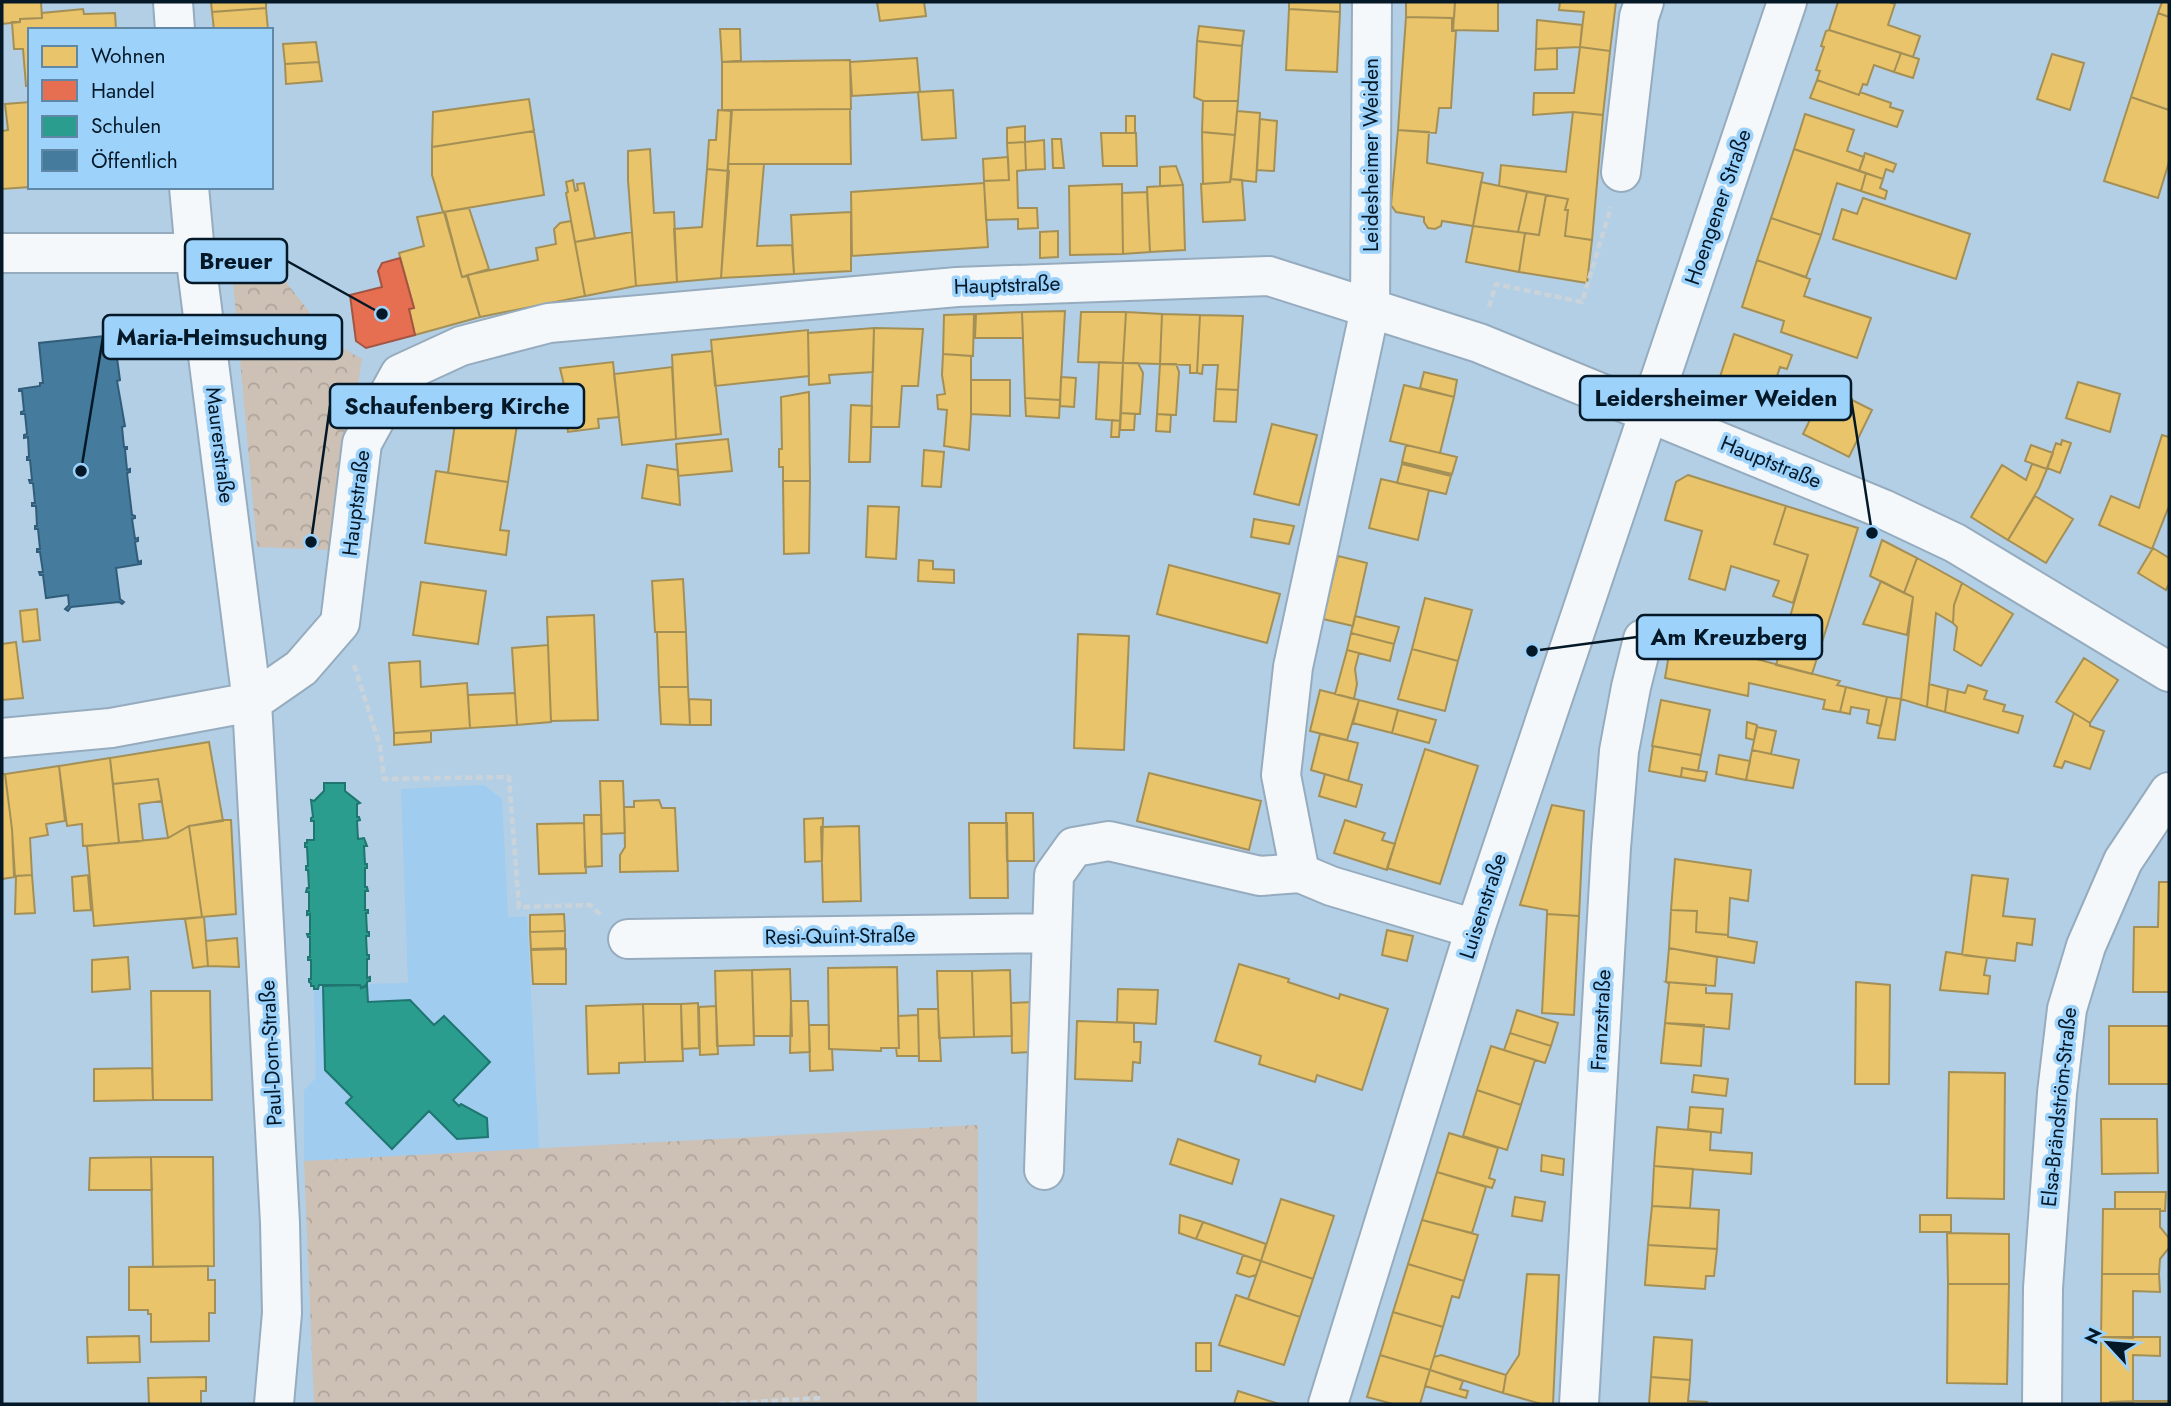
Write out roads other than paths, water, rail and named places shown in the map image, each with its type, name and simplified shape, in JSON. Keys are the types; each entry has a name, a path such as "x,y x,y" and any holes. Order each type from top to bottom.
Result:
{"street":[{"path":"173,2 175,28"},
{"name":"Leidesheimer Weiden","path":"1300,873 1281,775 1293,667 1370,309 1372,2"},
{"path":"1621,172 1639,18 1644,2"},
{"name":"Hoengener Straße","path":"1648,412 1787,2"},
{"name":"Maurerstraße","path":"189,189 195,253 253,702"},
{"path":"2,253 195,253"},
{"name":"Hauptstraße","path":"253,702 301,667 340,623 362,443 400,374 461,346 549,323 957,287 1269,276 1479,343 1883,509 1955,543 2169,672"},
{"name":"Luisenstraße","path":"1328,1404 1475,929 1648,412"},
{"name":"Franzstraße","path":"1579,1404 1619,751 1643,639"},
{"path":"2,738 111,728 253,702"},
{"name":"Paul-Dorn-Straße","path":"253,702 280,1223 282,1313 274,1404"},
{"name":"Elsa-Brändström-Straße","path":"2042,1404 2044,1274 2057,1093 2067,1009 2087,946 2123,862 2169,792"},
{"path":"1044,1170 1054,875 1074,848 1109,841 1260,876 1300,873 1332,886 1475,929"},
{"name":"Resi-Quint-Straße","path":"628,939 1052,933"}],"place":[{"name":"Breuer","path":"382,314"},
{"name":"Maria-Heimsuchung","path":"81,471"},
{"name":"Leidersheimer Weiden","path":"1872,533"},
{"name":"Schaufenberg Kirche","path":"311,542"},
{"name":"Am Kreuzberg","path":"1532,651"}]}
